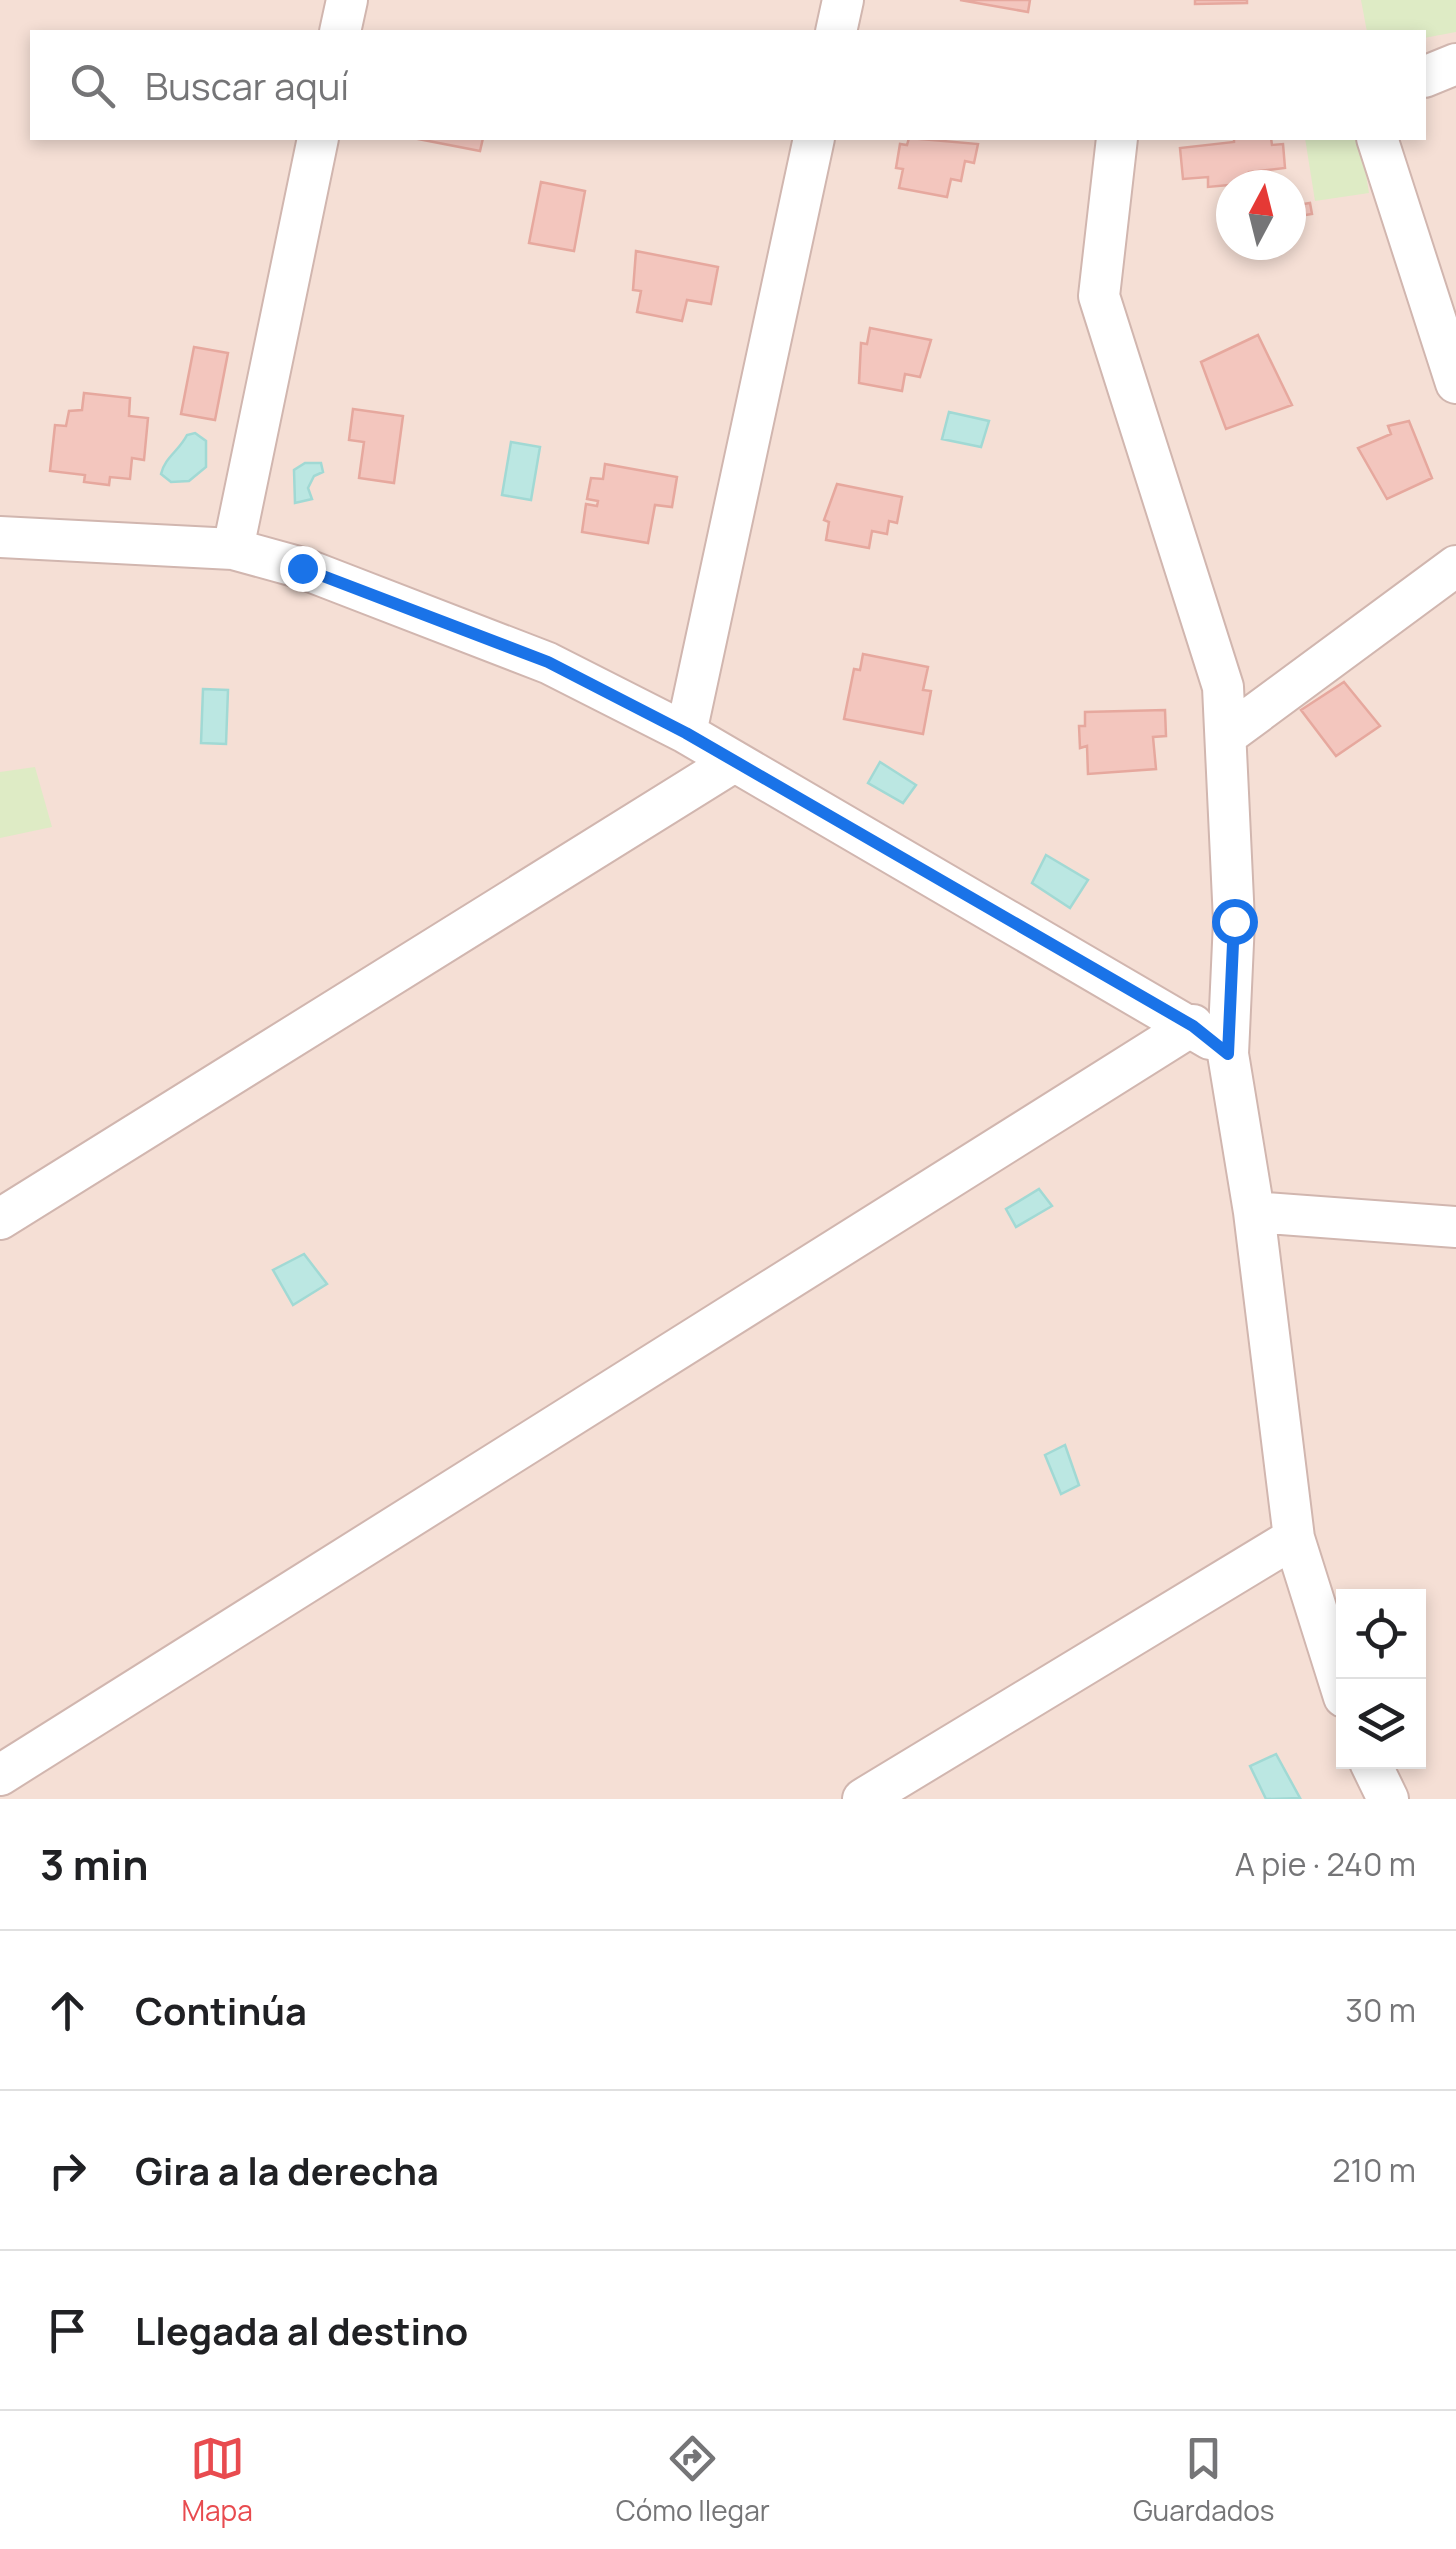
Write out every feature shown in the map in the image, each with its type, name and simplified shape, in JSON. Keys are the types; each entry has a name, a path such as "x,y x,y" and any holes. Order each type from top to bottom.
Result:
{"street":[{"path":"340,30 347,0"},
{"path":"836,30 843,0"},
{"path":"1426,76 1456,64"},
{"path":"233,549 318,140"},
{"path":"686,733 814,140"},
{"path":"1117,140 1099,296 1216,657 1227,735 1234,921 1228,1054 1254,1212 1294,1538 1338,1679"},
{"path":"1378,140 1456,383"},
{"path":"0,536 233,549 302,568 548,662 686,733 1193,1026 1228,1054"},
{"path":"1227,735 1456,566"},
{"path":"0,1219 732,762"},
{"path":"0,1775 1193,1026"},
{"path":"1254,1212 1456,1227"},
{"path":"864,1799 1294,1538"},
{"path":"1373,1769 1388,1799"}],"shaded area":[{"path":"0,0 1456,0 1456,1799 0,1799"}],"green space":[{"path":"1361,0 1456,0 1456,32 1426,38 1426,30 1367,30"},
{"path":"1305,140 1360,140 1369,193 1315,201"},
{"path":"35,767 52,827 0,838 0,772"}],"water":[{"path":"949,412 989,421 981,447 942,439"},
{"path":"195,433 206,441 206,467 189,481 171,482 161,474 163,468 187,435"},
{"path":"511,442 540,447 531,500 502,495"},
{"path":"305,463 321,463 323,472 314,476 308,488 312,499 295,503 294,470"},
{"path":"203,689 228,690 226,744 201,743"},
{"path":"880,762 916,785 903,803 868,783"},
{"path":"1046,855 1088,880 1070,908 1032,883"},
{"path":"1039,1189 1052,1206 1016,1227 1006,1209"},
{"path":"304,1254 327,1284 293,1305 273,1270"},
{"path":"1065,1445 1079,1485 1061,1494 1045,1455"},
{"path":"1276,1754 1300,1798 1266,1799 1250,1766"}],"building":[{"path":"960,0 1030,0 1028,12"},
{"path":"1195,0 1247,0 1247,3 1195,4"},
{"path":"423,140 483,140 480,151"},
{"path":"908,140 978,144 974,163 965,161 961,181 951,179 947,197 899,188 903,169 896,168 900,144 907,145"},
{"path":"1234,140 1271,140 1272,145 1283,144 1285,168 1216,170 1216,186 1208,187 1208,177 1183,179 1180,148"},
{"path":"541,182 585,191 574,251 529,243"},
{"path":"636,251 718,267 711,304 687,300 682,321 637,312 641,291 633,290"},
{"path":"870,328 931,340 920,377 905,374 902,391 859,383 861,343 867,344"},
{"path":"1258,335 1292,405 1226,429 1201,362"},
{"path":"194,347 228,353 215,420 181,414"},
{"path":"84,393 130,398 129,416 148,418 144,460 132,458 130,479 110,477 109,485 84,482 85,475 50,471 55,425 66,426 69,411 82,410"},
{"path":"353,409 403,416 394,483 359,478 364,442 349,440"},
{"path":"1409,421 1432,478 1387,499 1358,448 1391,434 1388,426"},
{"path":"605,464 677,477 672,507 655,505 648,543 582,532 586,504 597,506 598,501 587,499 591,478 603,479"},
{"path":"837,484 902,497 897,523 889,521 887,534 872,531 869,548 826,540 829,522 824,520"},
{"path":"863,654 928,667 923,690 931,691 923,734 844,719 854,669 860,670"},
{"path":"1344,682 1380,726 1336,756 1301,710"},
{"path":"1165,710 1166,736 1153,737 1156,769 1088,774 1087,746 1080,748 1079,726 1085,726 1085,712"}],"route":[{"path":"302,568 548,662 686,733 1193,1026 1228,1054 1234,921"}]}
